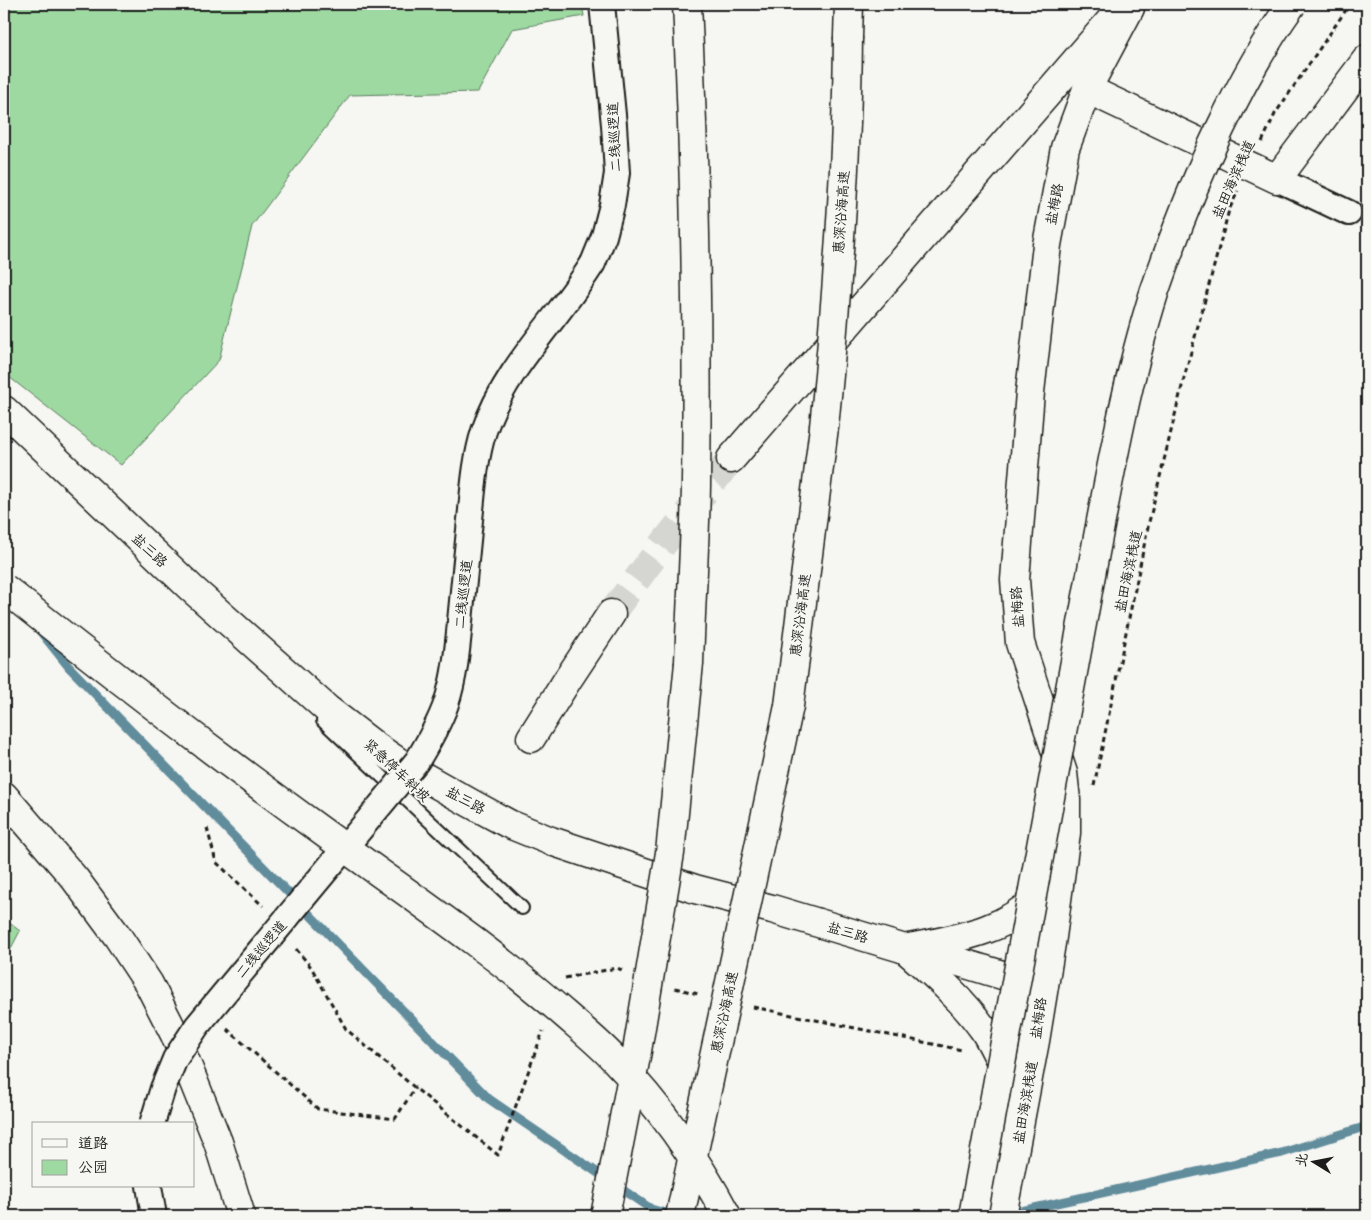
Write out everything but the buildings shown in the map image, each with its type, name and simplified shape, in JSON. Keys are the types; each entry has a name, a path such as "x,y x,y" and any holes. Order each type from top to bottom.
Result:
{"main road":[{"path":"604,1216 637,1052 668,862 689,663 696,487 696,341 694,149 687,4"},
{"name":"惠深沿海高速","path":"680,1216 789,706 824,427 833,331 844,164 849,4"},
{"path":"731,459 1125,4"},
{"name":"盐梅路","path":"1002,1216 1035,1041 1066,833 1066,800 1062,773 1020,643 1015,580 1030,392 1047,245 1065,148 1086,89 1132,4"},
{"path":"973,1216 1097,542 1116,442 1134,367 1158,283 1210,150 1243,81 1292,4"},
{"path":"1086,89 1277,179 1367,60"},
{"name":"盐三路","path":"4,410 133,534 327,708 403,765 509,824 585,853 695,889 772,909 906,949 946,958 1042,987"},
{"path":"4,588 189,734 472,938 548,999 614,1058 639,1086 690,1153 727,1216"},
{"path":"532,738 568,679 612,614"},
{"path":"4,796 75,879 118,937 149,984 175,1036 214,1132 242,1216"},
{"path":"906,949 972,934 1018,915 1040,894 1051,876 1066,833"},
{"path":"906,949 959,1000 985,1031 1010,1079 1015,1104 1017,1140"}],"street":[{"name":"二线巡逻道","path":"153,1122 162,1088 175,1059 197,1026 417,761 446,705 459,640 476,465 484,431 500,394 525,355 578,287 593,263 604,236 612,205 617,173 602,4"},
{"path":"1277,179 1349,213"},
{"path":"149,1188 154,1216"}],"lane":[{"name":"紧急停车斜坡","path":"258,648 317,715 370,767 522,908"}],"path":[{"name":"盐田海滨栈道","path":"1092,796 1149,522 1184,378 1229,210 1276,114 1350,4"},
{"path":"207,828 216,862 266,911"},
{"path":"294,946 311,968 346,1029 415,1088 498,1154 546,1024"},
{"path":"220,1023 318,1109 395,1119 415,1088"}],"green space":[{"path":"4,4 582,4 584,16 512,29 478,92 350,95 252,226 219,360 121,465 4,373"},
{"path":"4,919 20,931 4,962"}],"waterway":[{"path":"40,631 68,666 489,1099 651,1209 675,1216"},
{"path":"1007,1214 1282,1153 1367,1126"}],"tunnel":[{"path":"611,614 664,543 731,459"}]}
